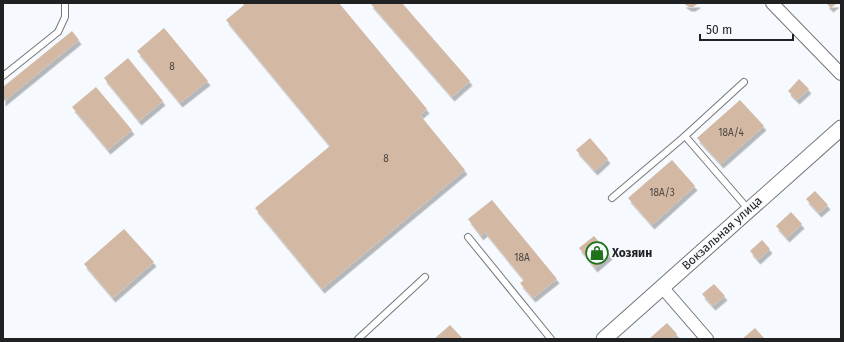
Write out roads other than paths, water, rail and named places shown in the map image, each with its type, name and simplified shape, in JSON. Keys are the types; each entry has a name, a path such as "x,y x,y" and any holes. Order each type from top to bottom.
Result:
{"street":[{"path":"772,3 841,74"},
{"name":"Вокзальная улица","path":"604,339 841,128"},
{"path":"662,287 707,339"}],"lane":[{"path":"3,76 58,32 65,17 65,3"},
{"path":"612,198 685,136 744,82"},
{"path":"685,136 749,210"},
{"path":"468,237 551,339"},
{"path":"358,339 425,277"}],"place":[{"name":"Хозяин","path":"597,253"}]}
